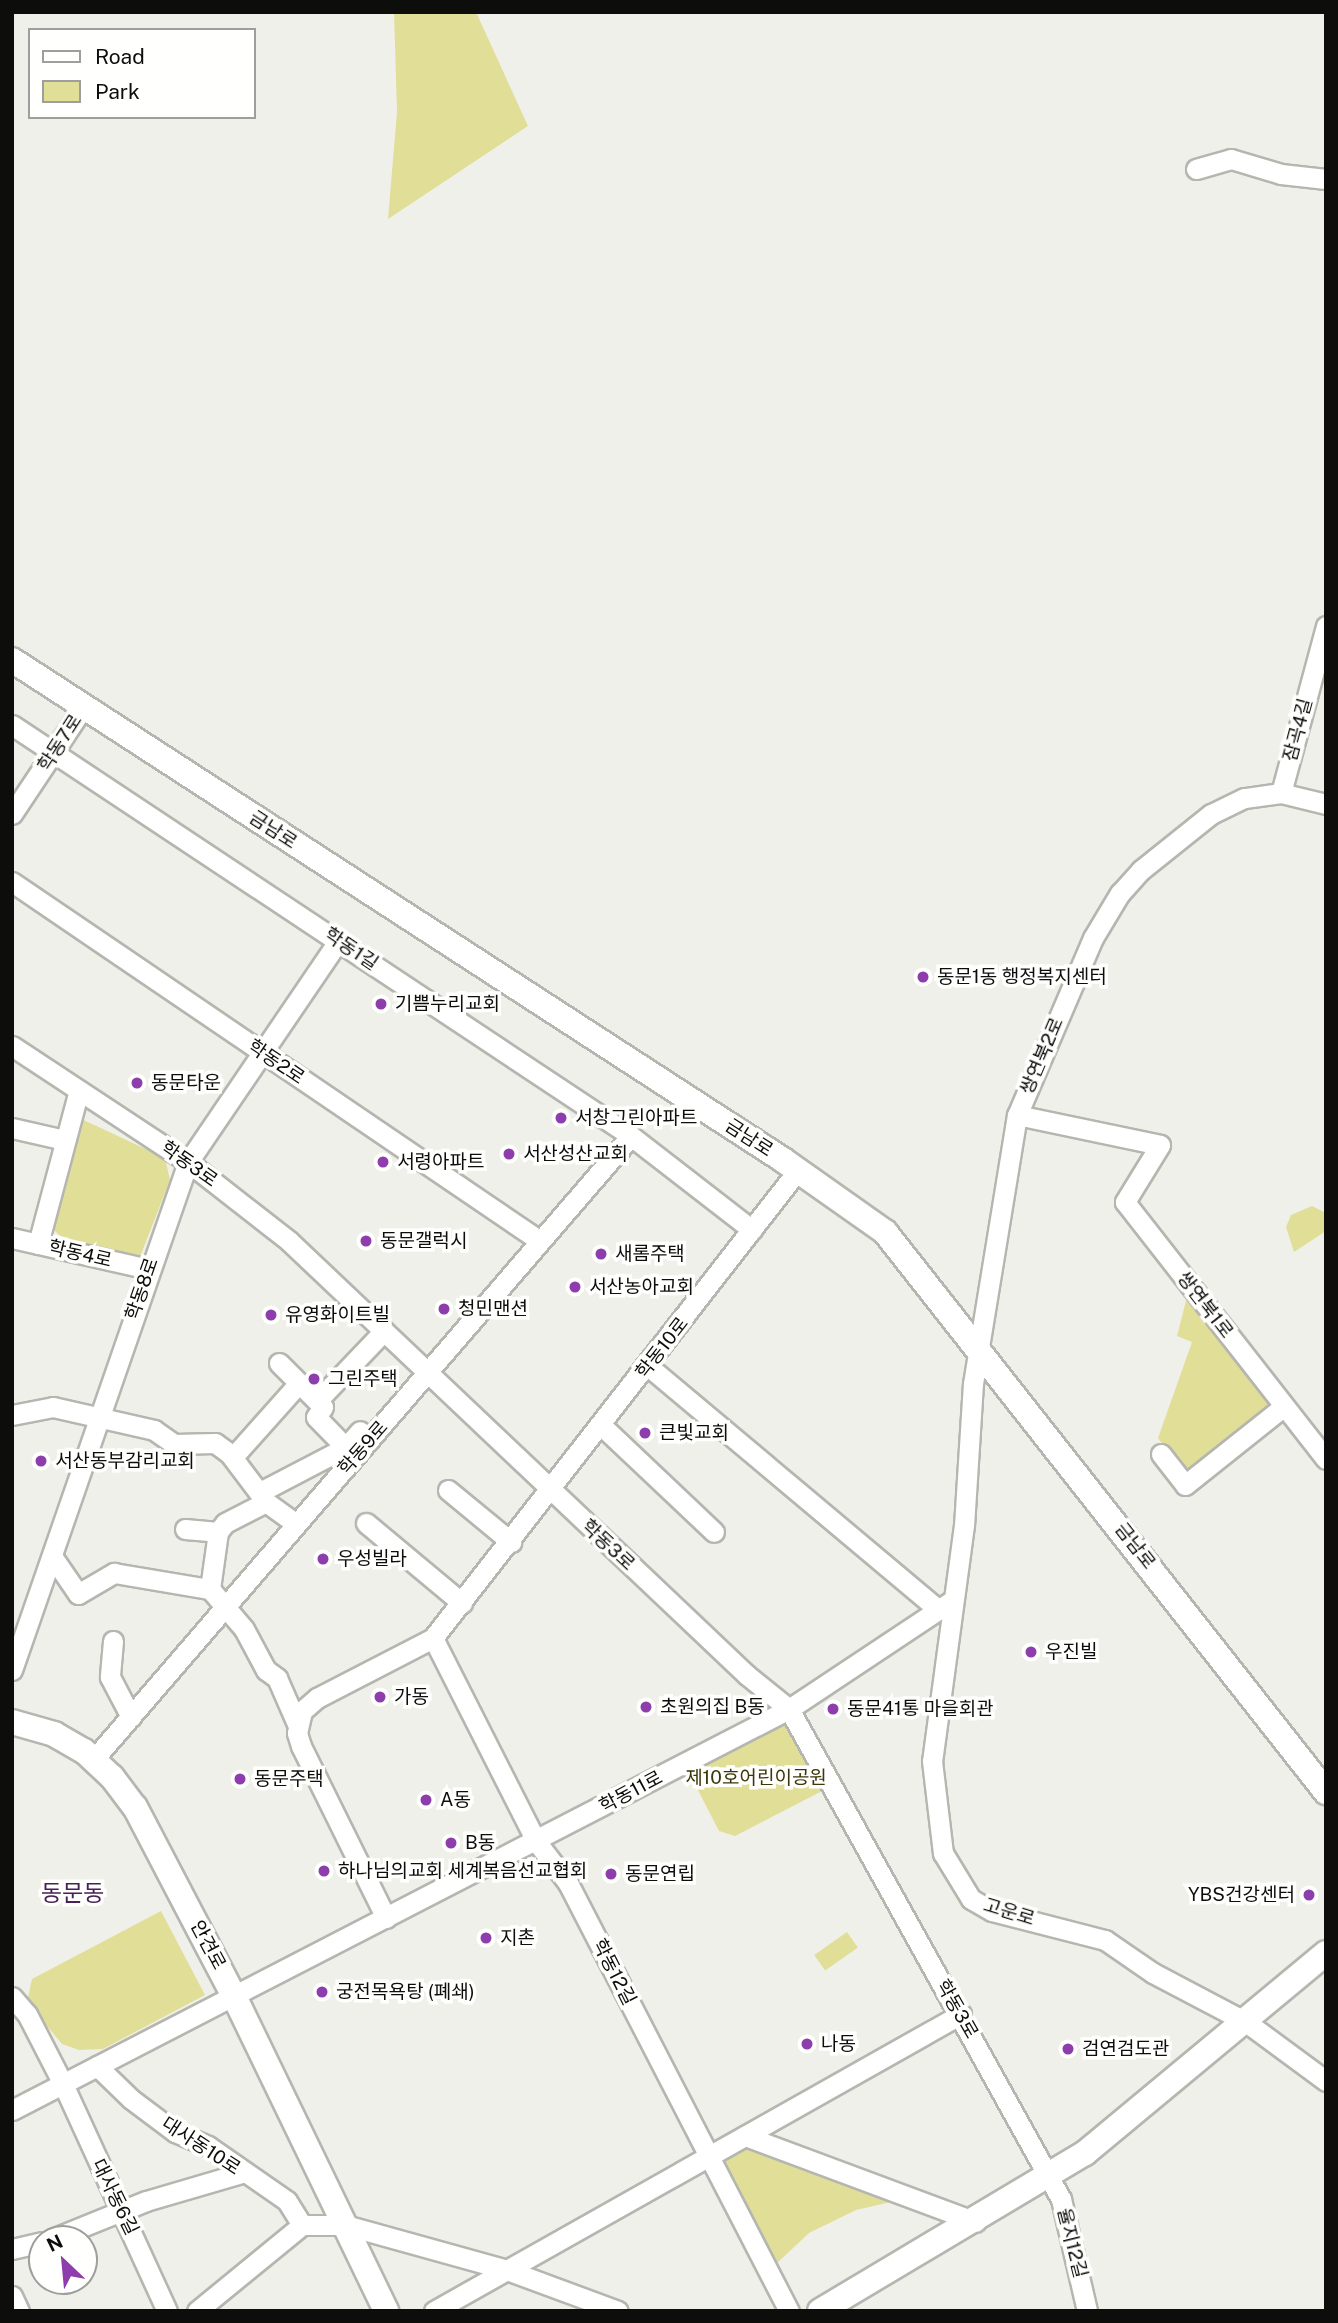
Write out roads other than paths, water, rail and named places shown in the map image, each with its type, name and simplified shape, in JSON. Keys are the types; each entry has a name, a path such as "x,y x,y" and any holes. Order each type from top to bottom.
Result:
{"street":[{"path":"1196,169 1231,159 1280,174 1326,179"},
{"name":"잠곡4길","path":"1281,793 1326,626"},
{"name":"금남로","path":"12,660 798,1170 885,1232 978,1345 1326,1792"},
{"name":"학동7로","path":"12,814 84,706"},
{"name":"학동1길","path":"12,725 631,1136 752,1230"},
{"name":"쌍연북2로","path":"978,1345 1017,1115 1093,938 1125,887 1216,811 1253,795 1281,793 1326,804"},
{"name":"학동2로","path":"12,882 540,1241"},
{"name":"학동8로","path":"12,1670 148,1269 188,1162 265,1054 338,941"},
{"name":"학동3로","path":"12,1046 188,1162 289,1241 747,1675 789,1709 1050,2177"},
{"path":"38,1244 79,1090"},
{"name":"쌍연북1로","path":"1017,1115 1160,1145 1125,1202 1326,1459"},
{"path":"12,1128 65,1140"},
{"name":"학동9로","path":"94,1759 296,1524 351,1452 394,1411 631,1136"},
{"name":"학동10로","path":"299,1721 313,1700 433,1638 602,1426 798,1170"},
{"name":"학동4로","path":"12,1238 148,1269"},
{"path":"317,1401 384,1331"},
{"path":"648,1366 944,1605 964,1525 978,1345"},
{"path":"185,1530 218,1532 263,1497 351,1452 316,1417 323,1407 279,1363"},
{"path":"233,1457 299,1383"},
{"path":"12,1415 53,1407 154,1430 174,1444 215,1443 233,1457 263,1497 296,1524"},
{"path":"1161,1454 1185,1485 1283,1407"},
{"path":"602,1426 714,1532"},
{"path":"448,1490 510,1542"},
{"path":"366,1523 462,1603"},
{"path":"209,1589 218,1532"},
{"path":"52,1556 78,1594 114,1573 209,1589 244,1629 266,1670 279,1681 299,1721 301,1746 386,1918"},
{"name":"학동11로","path":"234,1996 789,1709 944,1605"},
{"name":"고운로","path":"944,1605 932,1761 940,1841 957,1881 971,1899 992,1911 1105,1940 1153,1973 1246,2022 1326,2081"},
{"name":"학동12길","path":"433,1638 536,1841 568,1883 789,2311"},
{"path":"113,1641 110,1677 131,1717"},
{"name":"안견로","path":"12,1722 54,1734 94,1759 135,1807 234,1996 386,2311"},
{"path":"820,2311 1050,2177 1129,2120 1326,1953"},
{"path":"12,2110 234,1996"},
{"name":"대사동6길","path":"12,1997 27,2014 63,2084 167,2311"},
{"path":"434,2311 961,2014"},
{"name":"대사동10로","path":"97,2066 131,2099 175,2132 208,2146 242,2173 287,2201 302,2225"},
{"path":"745,2136 976,2222"},
{"path":"89,2225 242,2173"},
{"name":"율지12길","path":"1050,2177 1070,2229 1087,2311"},
{"path":"197,2311 302,2225 345,2225 507,2270 618,2311"},
{"path":"12,2296 19,2311"}],"place":[{"name":"동문1동 행정복지센터","path":"923,977"},
{"name":"기쁨누리교회","path":"381,1004"},
{"name":"동문타운","path":"137,1083"},
{"name":"서창그린아파트","path":"561,1118"},
{"name":"서산성산교회","path":"509,1154"},
{"name":"서령아파트","path":"383,1162"},
{"name":"동문갤럭시","path":"366,1241"},
{"name":"새롬주택","path":"601,1254"},
{"name":"서산농아교회","path":"575,1287"},
{"name":"청민맨션","path":"444,1309"},
{"name":"유영화이트빌","path":"271,1315"},
{"name":"그린주택","path":"314,1379"},
{"name":"큰빛교회","path":"645,1433"},
{"name":"서산동부감리교회","path":"41,1461"},
{"name":"우성빌라","path":"323,1559"},
{"name":"우진빌","path":"1031,1652"},
{"name":"가동","path":"380,1697"},
{"name":"초원의집 B동","path":"646,1707"},
{"name":"동문41통 마을회관","path":"833,1709"},
{"name":"동문주택","path":"240,1779"},
{"name":"A동","path":"426,1800"},
{"name":"B동","path":"451,1843"},
{"name":"하나님의교회 세계복음선교협회","path":"324,1871"},
{"name":"동문연립","path":"611,1874"},
{"name":"YBS건강센터","path":"1309,1895"},
{"name":"지촌","path":"486,1938"},
{"name":"궁전목욕탕 (폐쇄)","path":"322,1992"},
{"name":"나동","path":"807,2044"},
{"name":"검연검도관","path":"1068,2049"}],"district":[{"name":"동문동","path":"73,1893"}],"park label":[{"name":"제10호어린이공원","path":"756,1778"}]}
